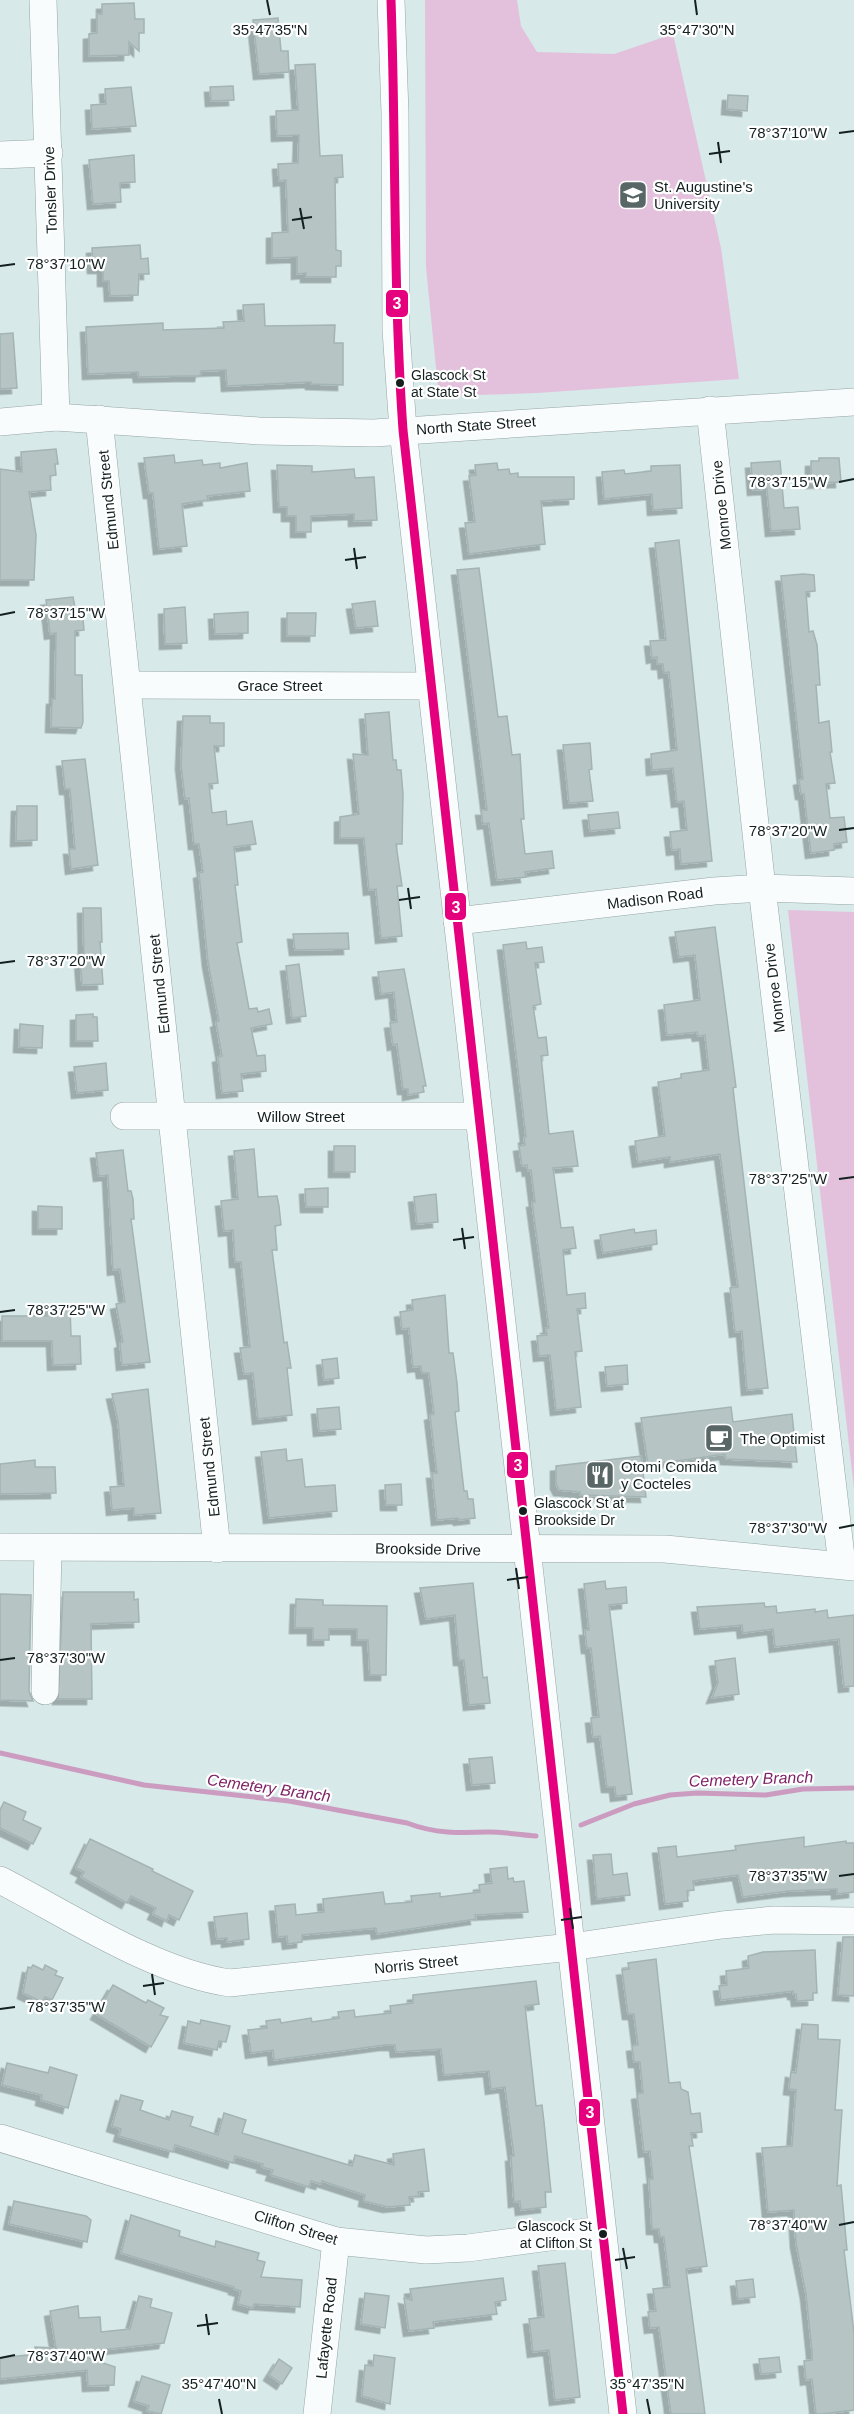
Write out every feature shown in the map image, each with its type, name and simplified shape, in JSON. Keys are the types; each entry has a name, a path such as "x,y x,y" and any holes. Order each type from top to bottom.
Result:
{"street":[{"name":"Tonsler Drive","path":"44,0 56,417"},
{"path":"391,0 395,113 396,330 403,430 622,2414"},
{"path":"0,155 49,153"},
{"name":"North State Street","path":"0,423 56,417 259,431 403,430 854,402"},
{"name":"Monroe Drive","path":"710,410 762,888 848,1566"},
{"name":"Edmund Street","path":"99,419 129,685 217,1549"},
{"name":"Grace Street","path":"129,685 431,686"},
{"name":"Madison Road","path":"457,921 714,891 762,888 854,891"},
{"name":"Willow Street","path":"124,1116 478,1116"},
{"name":"Brookside Drive","path":"0,1547 665,1549 848,1566"},
{"path":"45,1691 48,1548"},
{"name":"Norris Street","path":"0,1880 158,1963 203,1979 230,1983 571,1947 722,1924 774,1920 854,1921"},
{"name":"Clifton Street","path":"0,2138 336,2241 426,2250 468,2248 601,2230"},
{"name":"Lafayette Road","path":"317,2414 336,2241"}],"shaded area":[{"path":"425,0 517,0 521,26 537,52 614,54 673,34 721,248 739,379 537,393 445,396 438,388 426,267"},
{"path":"788,910 854,912 854,1489"}],"building":[{"path":"134,3 135,19 144,19 144,33 139,33 139,51 129,42 129,55 89,56 89,34 97,33 97,14 102,14 102,4"},
{"path":"278,18 281,51 288,51 289,72 259,74 253,20"},
{"path":"315,64 320,156 342,155 343,177 335,178 336,250 341,251 341,266 336,266 336,277 306,277 306,273 297,274 297,257 272,258 272,233 288,232 286,180 279,181 278,164 298,163 299,135 277,136 276,111 298,110 295,65"},
{"path":"233,86 234,100 211,101 210,87"},
{"path":"131,87 136,126 92,129 91,105 106,104 105,89"},
{"path":"728,95 748,96 747,111 727,109"},
{"path":"134,155 135,182 120,183 121,202 93,204 89,160"},
{"path":"140,245 141,259 148,258 149,274 139,274 138,295 110,296 109,281 103,281 103,268 93,268 92,248"},
{"path":"264,304 265,326 335,325 334,343 343,343 343,385 311,384 311,382 227,386 226,370 201,371 200,376 139,377 138,372 88,374 86,327 163,323 163,330 224,328 223,322 244,321 243,305"},
{"path":"13,333 17,388 0,389 0,334"},
{"path":"56,449 58,464 55,464 56,475 50,476 51,490 29,492 36,535 34,580 0,580 0,469 22,472 21,452"},
{"path":"174,455 175,463 202,460 203,465 220,463 220,468 247,463 250,491 207,496 208,500 182,504 187,546 159,549 153,493 149,493 144,458"},
{"path":"819,458 839,458 841,482 811,483 811,461 819,461"},
{"path":"780,461 784,508 798,507 800,529 771,531 767,489 753,490 751,463"},
{"path":"497,463 498,470 509,469 510,474 518,473 518,477 574,477 574,499 541,501 545,544 469,554 465,523 475,522 469,476 476,475 475,465"},
{"path":"277,465 312,466 312,472 354,469 355,478 374,477 377,520 354,521 354,514 311,516 311,532 296,532 296,516 287,516 287,507 279,507"},
{"path":"680,465 682,508 653,510 652,494 604,499 602,472 624,470 625,474 651,471 651,466"},
{"path":"679,540 712,861 681,864 680,849 672,850 670,832 687,830 684,801 677,802 673,768 652,770 651,754 677,750 669,672 664,673 663,664 657,664 657,657 652,658 650,641 666,640 655,543"},
{"path":"479,568 498,717 507,716 512,755 520,754 524,819 521,819 525,854 552,851 554,868 525,872 526,877 497,880 489,823 483,824 481,810 487,810 457,570"},
{"path":"814,575 815,591 806,592 809,632 813,631 817,645 820,685 816,685 819,723 829,721 832,752 830,752 835,783 826,784 830,818 844,817 847,842 834,844 834,850 811,853 804,794 801,794 799,780 803,779 781,576"},
{"path":"73,597 75,608 82,608 84,630 75,631 75,675 82,675 83,722 81,728 51,727 52,699 55,699 56,633 50,634 46,600"},
{"path":"375,601 378,626 356,628 352,604"},
{"path":"185,607 187,643 165,644 164,609"},
{"path":"248,612 248,633 215,634 214,614"},
{"path":"287,613 316,613 315,636 287,636"},
{"path":"389,712 393,760 396,760 397,770 401,770 403,794 402,844 396,844 402,886 397,886 402,936 381,938 376,889 369,890 364,838 340,838 340,817 359,814 353,754 368,755 365,714"},
{"path":"183,716 210,716 210,723 224,723 224,746 214,746 218,783 209,784 212,813 226,811 227,825 252,821 256,844 234,847 238,885 235,885 242,942 237,943 249,1009 257,1008 258,1012 269,1009 272,1024 251,1028 257,1056 265,1055 266,1071 241,1074 243,1091 222,1093 218,1057 222,1056 216,1022 219,1021 208,962 199,873 203,872 199,844 194,844 189,798 185,799 181,764"},
{"path":"590,743 592,769 589,770 593,801 569,803 563,745"},
{"path":"85,759 98,865 71,869 69,849 75,849 70,789 65,789 62,761"},
{"path":"17,806 37,806 37,840 16,841"},
{"path":"618,812 620,828 590,831 588,815"},
{"path":"83,908 101,908 102,942 100,942 103,984 82,985 80,959 84,959"},
{"path":"715,927 736,1087 733,1088 768,1388 747,1390 742,1331 735,1332 730,1288 738,1287 720,1154 670,1162 670,1157 638,1162 635,1141 665,1136 658,1082 681,1078 681,1074 709,1070 705,1035 698,1036 697,1032 667,1035 664,1005 700,1000 695,955 679,957 675,932"},
{"path":"348,933 349,949 295,950 293,934"},
{"path":"526,942 527,949 542,947 544,962 535,963 541,1004 533,1006 538,1038 546,1037 548,1055 541,1056 549,1134 573,1131 578,1166 553,1168 561,1228 573,1227 576,1248 563,1250 567,1295 585,1293 586,1308 577,1309 582,1351 575,1352 581,1407 556,1410 550,1355 539,1356 537,1336 547,1335 546,1328 549,1328 532,1202 535,1202 531,1170 528,1171 527,1165 522,1166 519,1146 525,1145 524,1138 526,1137 503,945"},
{"path":"299,964 306,1016 292,1018 286,966"},
{"path":"404,969 426,1086 423,1086 424,1092 408,1095 408,1089 403,1089 397,1044 393,1045 390,1023 397,1022 394,992 381,994 378,972"},
{"path":"93,1014 93,1017 97,1017 98,1041 76,1041 76,1015"},
{"path":"20,1024 43,1026 42,1048 19,1047"},
{"path":"106,1063 108,1090 77,1093 74,1067"},
{"path":"334,1146 355,1146 355,1172 334,1172"},
{"path":"254,1149 258,1197 277,1196 279,1206 281,1225 275,1226 277,1250 272,1250 284,1343 287,1342 291,1368 287,1368 292,1415 258,1419 253,1373 244,1374 240,1348 250,1347 241,1262 235,1262 233,1230 224,1231 221,1201 238,1199 234,1151"},
{"path":"123,1150 128,1191 131,1191 133,1199 134,1219 131,1219 150,1362 122,1365 120,1343 123,1342 116,1304 125,1302 120,1269 113,1270 108,1175 99,1176 96,1153"},
{"path":"328,1188 328,1207 306,1207 305,1189"},
{"path":"436,1194 438,1222 417,1224 414,1197"},
{"path":"38,1206 62,1207 62,1229 38,1229"},
{"path":"634,1229 635,1233 656,1230 657,1244 603,1253 600,1235"},
{"path":"445,1295 449,1353 453,1353 457,1383 459,1411 455,1412 464,1491 467,1491 468,1499 473,1499 475,1518 459,1520 458,1518 437,1520 432,1473 437,1473 430,1415 434,1414 429,1373 422,1373 421,1366 413,1367 409,1328 402,1329 400,1312 413,1310 412,1300"},
{"path":"70,1306 71,1336 80,1336 81,1364 53,1365 52,1341 2,1341 2,1316 47,1316 47,1307"},
{"path":"337,1358 339,1378 324,1380 322,1360"},
{"path":"627,1365 628,1384 607,1386 605,1367"},
{"path":"148,1389 161,1513 134,1515 134,1508 112,1510 110,1487 124,1486 118,1421 112,1394"},
{"path":"339,1407 341,1429 319,1431 317,1409"},
{"name":"The Optimist","path":"731,1407 733,1422 792,1414 797,1462 726,1459 725,1454 648,1465 641,1418"},
{"path":"286,1449 287,1461 302,1459 305,1487 335,1485 337,1511 269,1518 261,1452"},
{"name":"Otomi Comida y Cocteles","path":"641,1456 646,1497 580,1495 580,1492 559,1490 556,1484 556,1466"},
{"path":"35,1460 35,1467 55,1467 56,1493 0,1494 0,1464"},
{"path":"401,1484 402,1505 386,1505 385,1485"},
{"path":"605,1581 606,1589 626,1587 627,1603 609,1605 632,1794 616,1796 615,1787 607,1787 600,1736 593,1737 591,1718 599,1717 591,1648 587,1648 585,1630 589,1630 584,1584"},
{"path":"473,1583 483,1678 487,1677 490,1703 469,1705 464,1660 459,1660 455,1615 426,1619 420,1588"},
{"path":"63,1592 134,1592 134,1600 138,1599 139,1622 91,1624 92,1699 58,1699"},
{"path":"0,1594 31,1595 29,1691 33,1701 0,1700"},
{"path":"296,1599 323,1600 323,1605 387,1606 386,1675 370,1675 368,1640 357,1640 357,1629 329,1629 329,1640 313,1640 313,1628 295,1628"},
{"path":"764,1603 765,1607 776,1606 777,1613 815,1609 815,1612 827,1610 828,1618 854,1615 854,1686 844,1687 839,1639 775,1647 773,1629 743,1633 742,1625 700,1629 697,1607"},
{"path":"735,1658 739,1694 712,1698 718,1683 715,1661"},
{"path":"492,1757 495,1783 472,1785 469,1759"},
{"path":"4,1802 26,1812 23,1820 41,1828 33,1844 0,1828 0,1810"},
{"path":"804,1837 804,1847 846,1841 846,1843 854,1843 854,1892 837,1894 837,1889 788,1891 743,1897 738,1875 693,1881 694,1890 687,1891 688,1901 665,1904 658,1848 676,1846 677,1857 736,1850 735,1846"},
{"path":"90,1839 193,1891 179,1920 169,1915 167,1921 153,1914 156,1908 131,1896 127,1903 81,1877 84,1872 76,1868"},
{"path":"611,1854 613,1875 627,1873 630,1895 597,1899 593,1855"},
{"path":"507,1867 508,1879 513,1878 514,1882 524,1881 528,1912 475,1915 476,1919 377,1934 376,1928 302,1935 302,1942 288,1944 287,1936 278,1937 275,1906 295,1904 296,1915 324,1912 323,1899 383,1892 385,1904 412,1902 411,1896 440,1893 440,1897 480,1892 479,1885 492,1883 490,1869"},
{"path":"247,1913 249,1939 227,1942 227,1938 217,1939 214,1917"},
{"path":"843,1937 854,1937 854,1996 838,1995"},
{"path":"815,1950 817,1993 813,1993 813,2000 797,2001 793,1991 721,2000 719,1986 727,1985 726,1971 749,1968 748,1956 763,1952"},
{"path":"656,1959 669,2083 680,2082 681,2089 688,2092 691,2114 700,2113 702,2132 691,2133 693,2146 689,2146 707,2266 686,2269 705,2414 671,2414 659,2327 650,2328 648,2312 656,2311 653,2289 670,2287 664,2237 660,2237 659,2229 652,2229 649,2179 653,2179 650,2151 644,2152 637,2094 643,2093 640,2062 634,2062 632,2046 638,2045 634,2014 628,2014 622,1970 629,1969 628,1963"},
{"path":"33,1965 43,1970 45,1965 57,1971 55,1975 63,1978 52,2000 45,1997 42,2002 23,1993 28,1967 31,1968"},
{"path":"536,1981 539,2004 525,2006 536,2106 542,2105 544,2122 551,2192 545,2192 546,2207 521,2210 520,2201 514,2202 511,2156 514,2156 505,2087 491,2089 489,2071 444,2075 441,2049 396,2052 395,2045 274,2060 273,2050 251,2053 248,2030 267,2028 266,2021 280,2019 281,2023 311,2018 312,2022 339,2018 338,2012 354,2010 355,2017 391,2013 390,2006 413,2003 413,1995"},
{"path":"113,1985 146,2003 148,2000 164,2008 160,2015 168,2017 151,2047 96,2014"},
{"path":"201,2020 230,2026 226,2042 219,2041 217,2050 184,2043 188,2021 200,2024"},
{"path":"802,2024 818,2025 818,2039 840,2040 835,2110 842,2110 837,2186 841,2185 847,2250 844,2250 854,2333 854,2410 822,2414 816,2414 812,2379 806,2380 804,2361 812,2360 812,2351 806,2294 796,2243 794,2210 768,2212 762,2148 792,2146 796,2090 789,2089 791,2072 796,2073"},
{"path":"7,2063 48,2073 50,2067 77,2075 68,2108 41,2100 42,2095 2,2085"},
{"path":"121,2095 143,2101 140,2110 169,2120 172,2111 193,2117 190,2126 218,2135 224,2113 246,2120 242,2133 352,2166 355,2155 394,2165 393,2154 424,2149 429,2191 418,2192 419,2196 409,2197 410,2205 388,2207 364,2201 365,2195 322,2181 321,2184 311,2181 309,2187 271,2175 273,2170 262,2167 263,2164 235,2156 233,2163 175,2145 173,2152 119,2136 121,2129 112,2126"},
{"path":"14,2201 86,2216 91,2220 87,2242 9,2224"},
{"path":"131,2215 180,2231 179,2236 215,2247 216,2241 259,2253 257,2260 265,2262 261,2277 302,2280 300,2307 254,2304 253,2308 238,2304 241,2291 234,2287 121,2253"},
{"path":"565,2263 580,2397 555,2400 549,2350 533,2352 529,2319 544,2317 538,2266"},
{"path":"503,2278 506,2300 495,2302 497,2314 433,2322 434,2328 409,2331 404,2298 412,2300 410,2289"},
{"path":"753,2279 755,2297 738,2299 736,2281"},
{"path":"365,2293 389,2296 385,2328 361,2324"},
{"path":"139,2296 152,2299 150,2307 172,2313 164,2343 74,2353 115,2367 114,2385 88,2386 87,2370 0,2379 0,2358 36,2354 35,2347 56,2348 50,2311 78,2306 79,2318 100,2317 101,2332 130,2329"},
{"path":"374,2355 395,2358 390,2404 362,2396 365,2365 373,2366"},
{"path":"779,2357 781,2372 761,2374 759,2359"},
{"path":"279,2359 292,2368 282,2384 269,2375"},
{"path":"142,2376 170,2385 161,2414 147,2411 149,2406 134,2401"}],"waterway":[{"name":"Cemetery Branch","path":"0,1753 144,1785 289,1801 438,1831 495,1832 536,1836"},
{"name":"Cemetery Branch","path":"581,1825 634,1804 670,1795 697,1793 766,1795 803,1789 854,1788"}],"transit line":[{"name":"3","path":"391,0 398,323 403,430 623,2414"}],"place":[{"name":"St. Augustine's University","path":"633,195"},
{"name":"Glascock St at State St","path":"400,383"},
{"name":"The Optimist","path":"719,1438"},
{"name":"Otomi Comida y Cocteles","path":"600,1475"},
{"name":"Glascock St at Brookside Dr","path":"523,1511"},
{"name":"Glascock St at Clifton St","path":"603,2234"}]}
